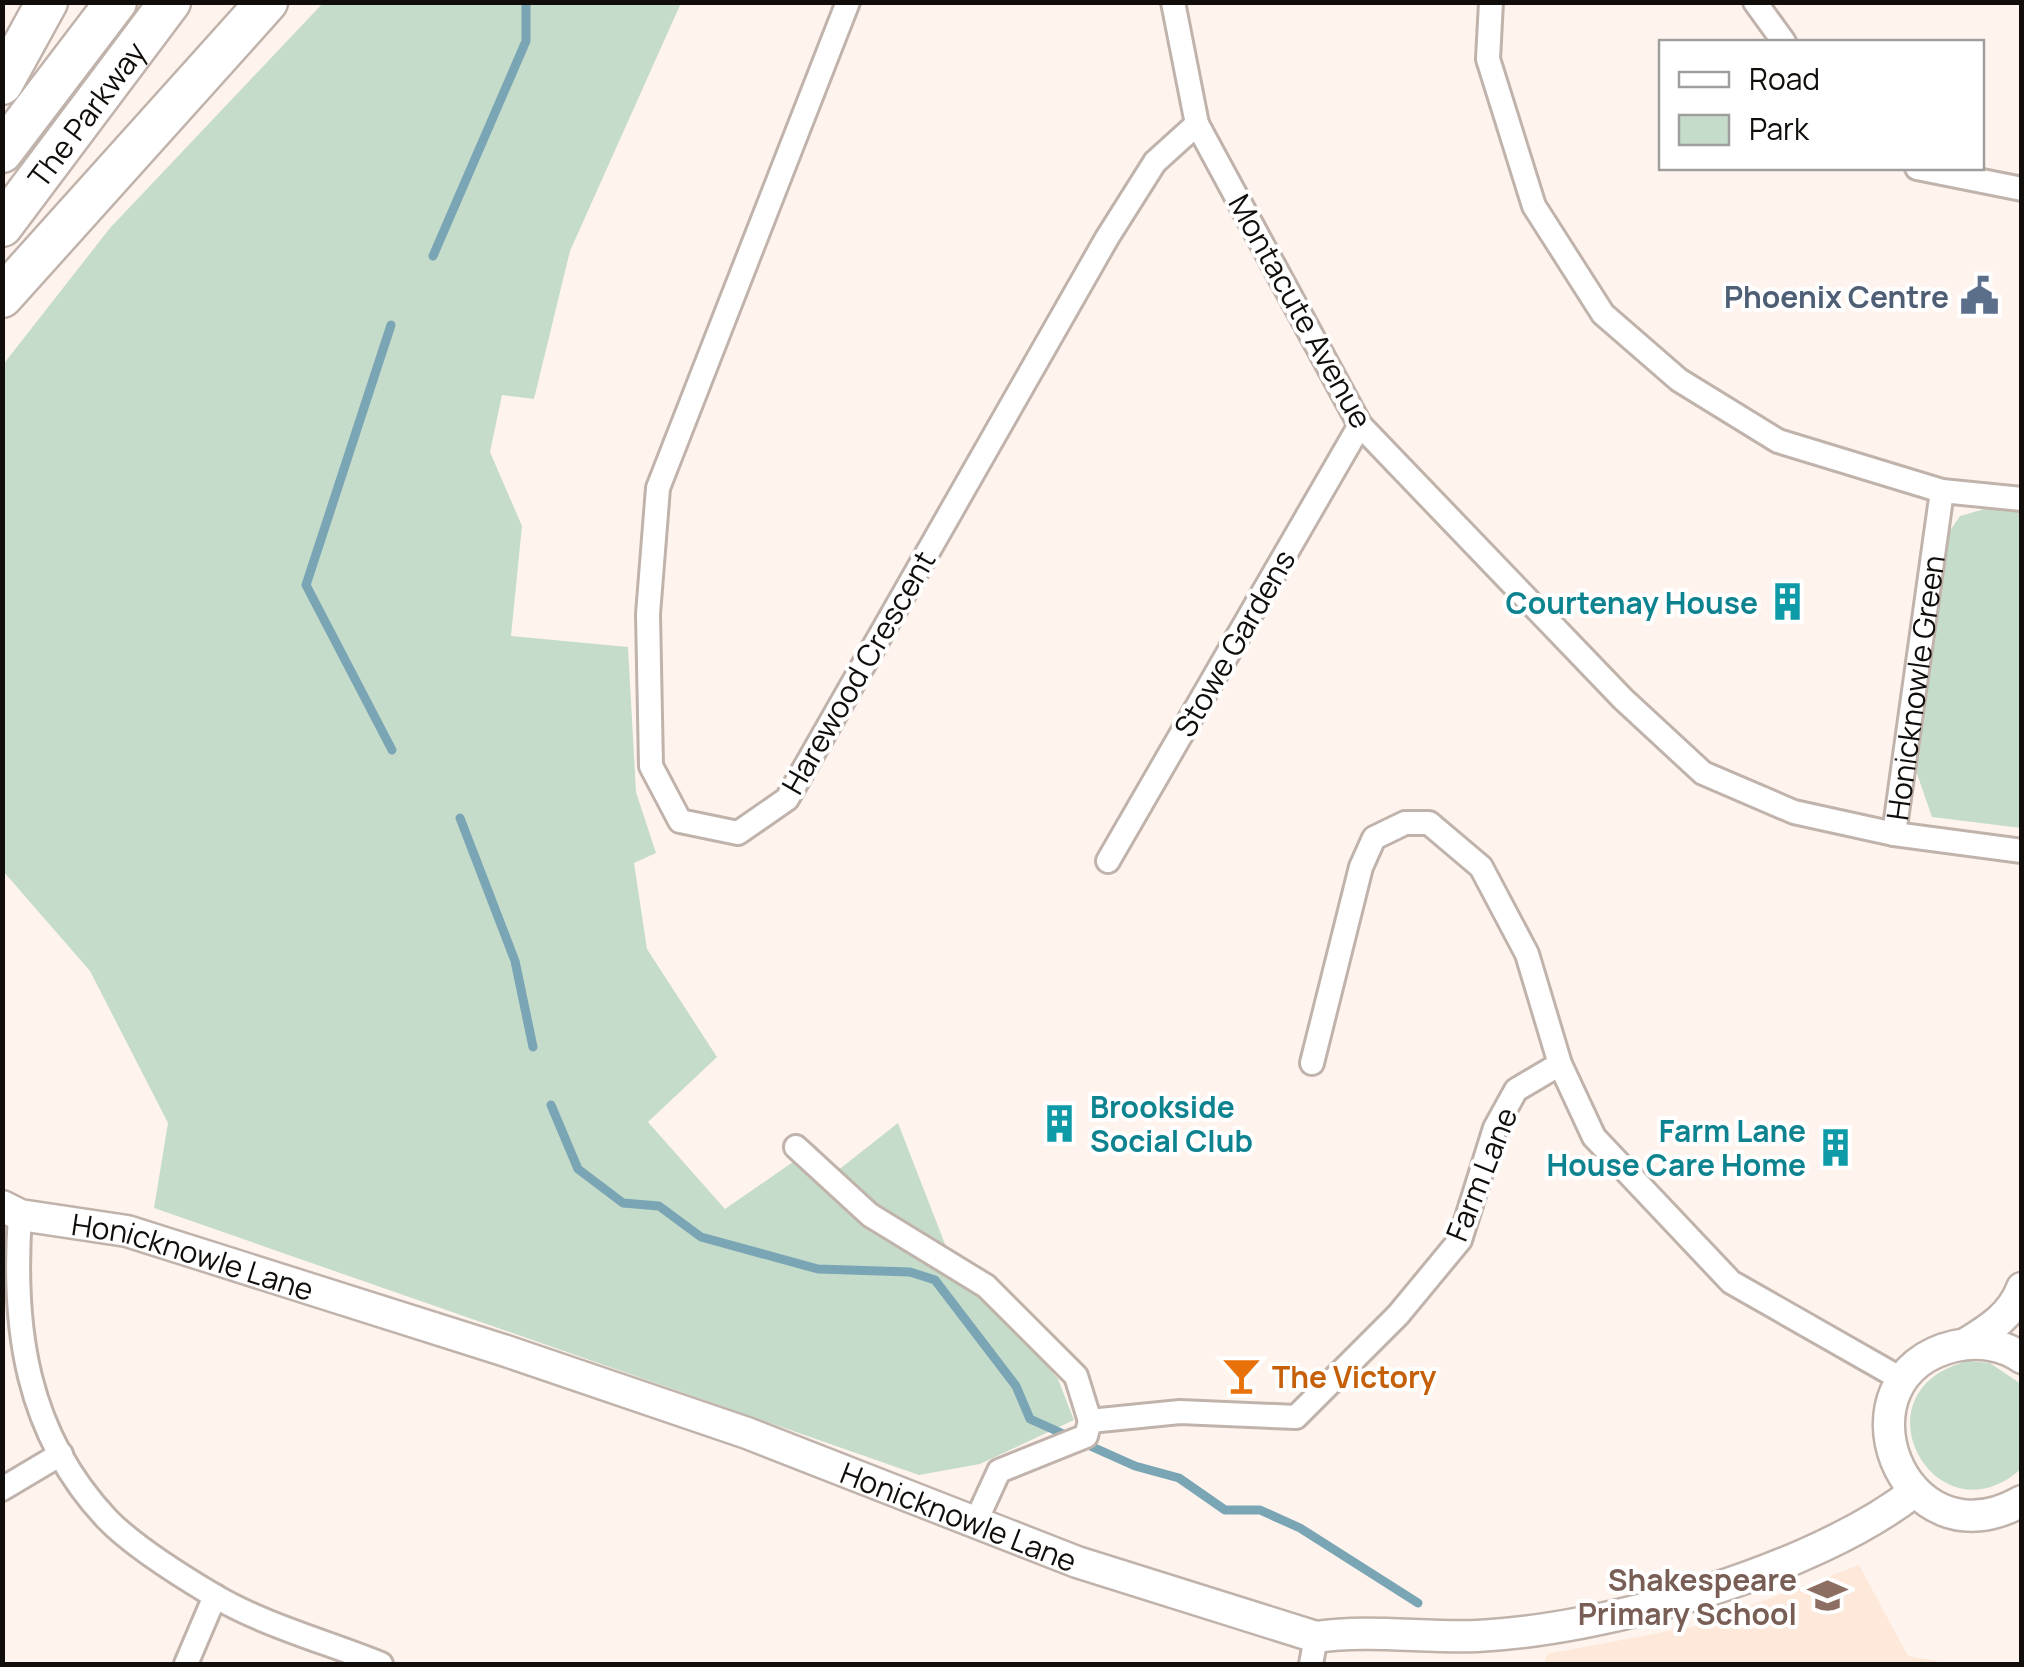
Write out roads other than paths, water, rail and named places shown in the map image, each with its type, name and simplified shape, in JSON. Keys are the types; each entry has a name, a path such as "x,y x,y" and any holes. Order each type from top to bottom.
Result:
{"highway":[{"path":"2,84 47,2"},
{"name":"The Parkway","path":"2,152 116,2"},
{"name":"The Parkway","path":"2,226 170,2"},
{"path":"2,297 267,2"}],"street":[{"name":"Harewood Crescent","path":"848,2 658,488 648,614 651,766 680,822 738,834 787,799 1107,238 1155,162 1197,124"},
{"name":"Montacute Avenue","path":"1173,2 1197,124 1360,425 1623,699 1704,773 1794,812 1894,834"},
{"path":"1490,2 1488,59 1534,206 1602,314 1678,380 1778,441 1942,490 2022,500"},
{"path":"1756,2 1783,40"},
{"path":"1927,170 2022,189"},
{"name":"Stowe Gardens","path":"1108,861 1360,425"},
{"name":"Honicknowle Green","path":"1942,490 1894,834 2022,852"},
{"path":"1312,1063 1360,867 1374,838 1405,823 1429,824 1481,867 1527,954 1560,1064 1594,1137 1731,1282 1903,1380"},
{"name":"Farm Lane","path":"976,1521 999,1471 1088,1428 1180,1412 1296,1417 1398,1314 1460,1240 1495,1128 1516,1090 1560,1064"},
{"path":"796,1148 870,1215 986,1286 1076,1376 1088,1428"},
{"path":"12,1211 22,1350 39,1410 61,1454 108,1520 215,1596 381,1664"},
{"name":"Honicknowle Lane","path":"12,1211 127,1232 484,1344 747,1433 1314,1651 1342,1633 1492,1634 1540,1630 1655,1604 1769,1572 1879,1519 1914,1492"},
{"path":"1966,1344 1997,1324 2017,1302 2022,1288"},
{"path":"2022,1358 1992,1345 1966,1344 1942,1349 1903,1380 1892,1402 1889,1438 1899,1472 1914,1492 1957,1514 1982,1516 2022,1501"},
{"path":"2,1489 61,1454"},
{"path":"186,1664 215,1596"}],"waterway":[{"path":"433,256 526,41 526,2"},
{"path":"391,325 306,585 392,750"},
{"path":"460,818 515,961 533,1047"},
{"path":"551,1105 578,1169 623,1203 659,1206 701,1237 818,1269 910,1272 935,1280 1016,1386 1030,1419 1135,1466 1179,1478 1225,1510 1260,1510 1300,1528 1418,1603"}],"place":[{"name":"Phoenix Centre","path":"1979,296"},
{"name":"Courtenay House","path":"1788,602"},
{"name":"Brookside Social Club","path":"1060,1123"},
{"name":"Farm Lane House Care Home","path":"1836,1147"},
{"name":"The Victory","path":"1242,1376"},
{"name":"Shakespeare Primary School","path":"1827,1596"}]}
